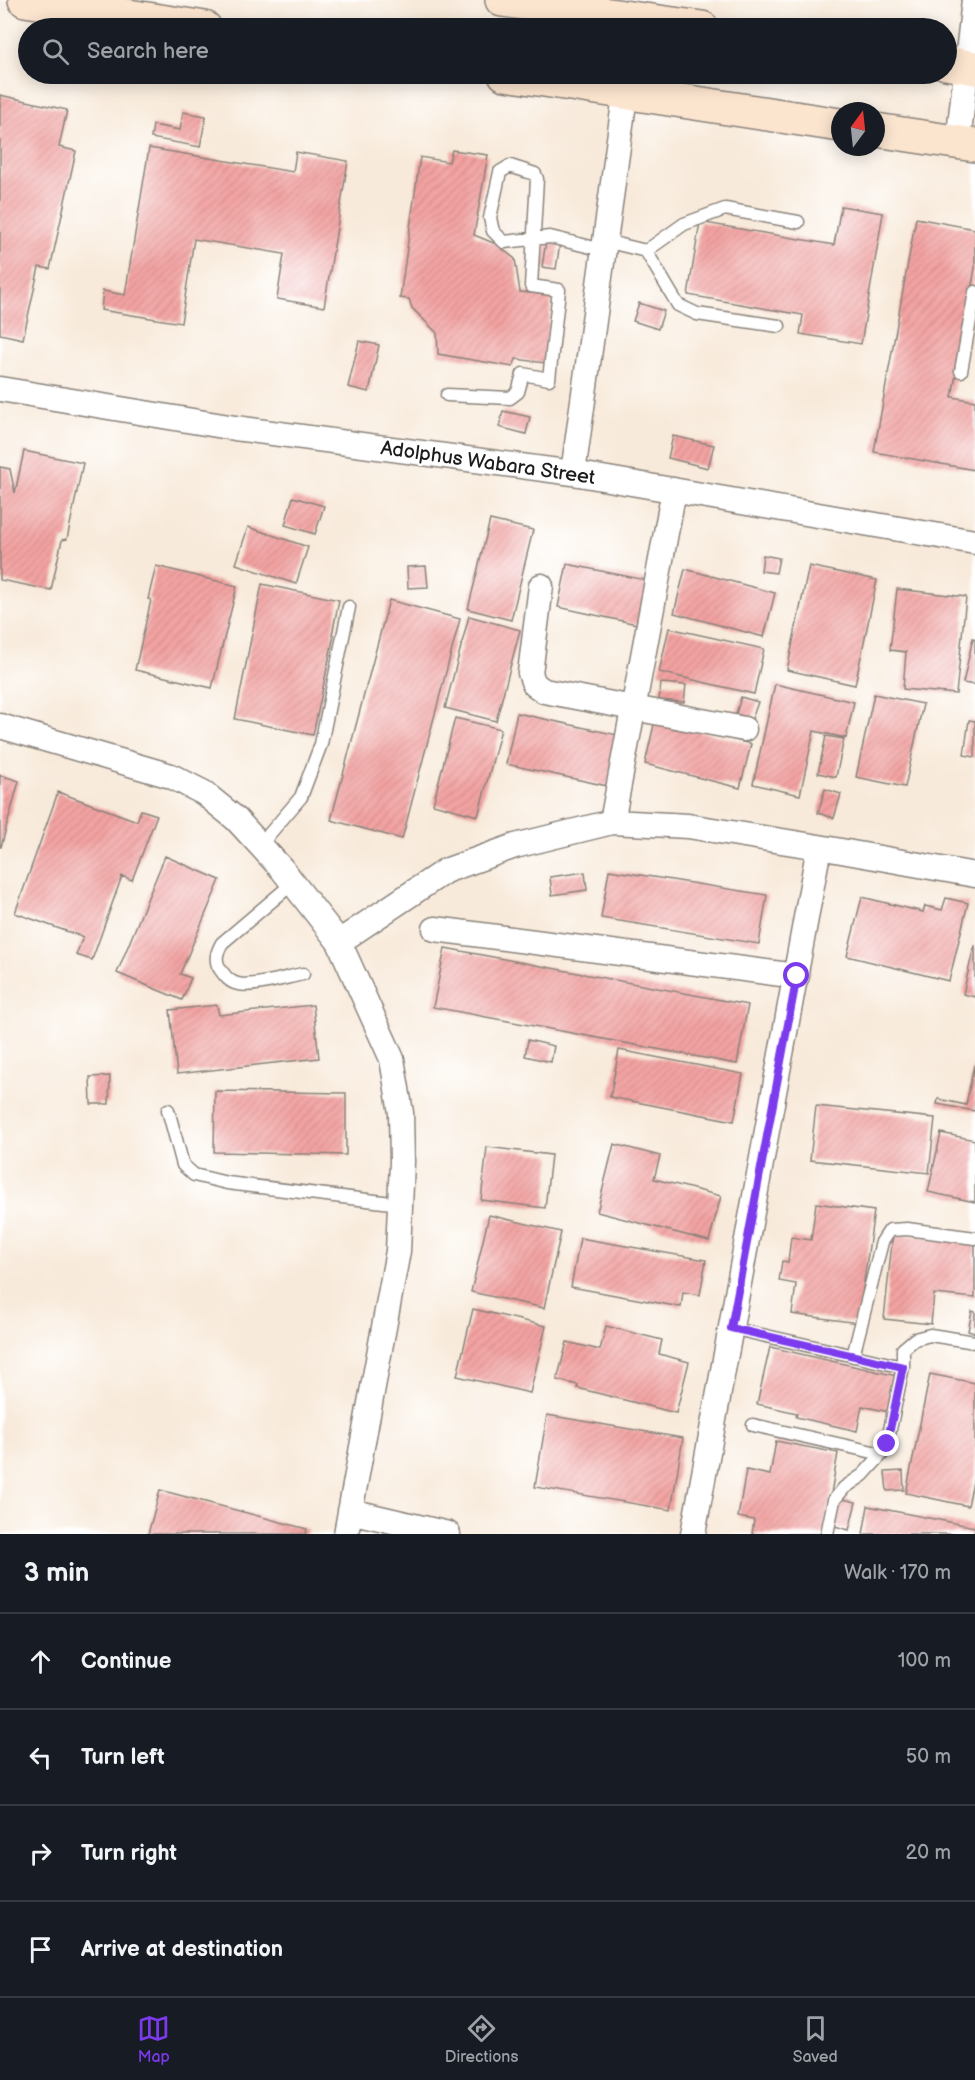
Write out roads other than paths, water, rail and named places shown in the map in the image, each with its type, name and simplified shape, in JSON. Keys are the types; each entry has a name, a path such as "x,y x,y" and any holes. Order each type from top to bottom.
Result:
{"main road":[{"path":"26,0 141,18"},
{"path":"502,0 601,18"},
{"path":"637,84 831,123"},
{"path":"885,131 966,144"}],"street":[{"path":"966,144 963,66 975,0"},
{"path":"573,472 627,84"},
{"name":"Adolphus Wabara Street","path":"0,389 235,428 573,472 975,542"},
{"path":"612,822 674,490"},
{"path":"541,586 530,673 534,684 544,691 744,729"},
{"path":"0,726 171,776 204,794 236,819 260,845 339,942 392,1059 401,1113 402,1162 398,1251 348,1523 448,1534"},
{"path":"339,942 445,871 515,846 612,822 688,826 819,846 975,875"},
{"path":"693,1534 819,846"},
{"path":"435,929 797,976"}],"lane":[{"path":"447,395 510,398 518,392 523,374 549,379 559,290 531,286 533,238 537,179 535,174 510,166 504,168 500,172 490,218 493,231 504,242 533,238 550,237 646,251 684,224 725,209 798,222"},
{"path":"646,251 678,305 697,314 779,326"},
{"path":"961,371 975,292"},
{"path":"260,845 301,797 321,744 349,607"},
{"path":"293,883 222,943 216,953 218,966 227,979 239,984 249,985 303,974"},
{"path":"168,1110 183,1165 194,1174 227,1183 400,1204"},
{"path":"853,1356 882,1242 890,1230 907,1229 975,1238"},
{"path":"731,1328 903,1367"},
{"path":"827,1534 834,1500 882,1454 887,1444 903,1367 903,1349 915,1339 930,1335 975,1342"},
{"path":"753,1425 882,1454"}]}
